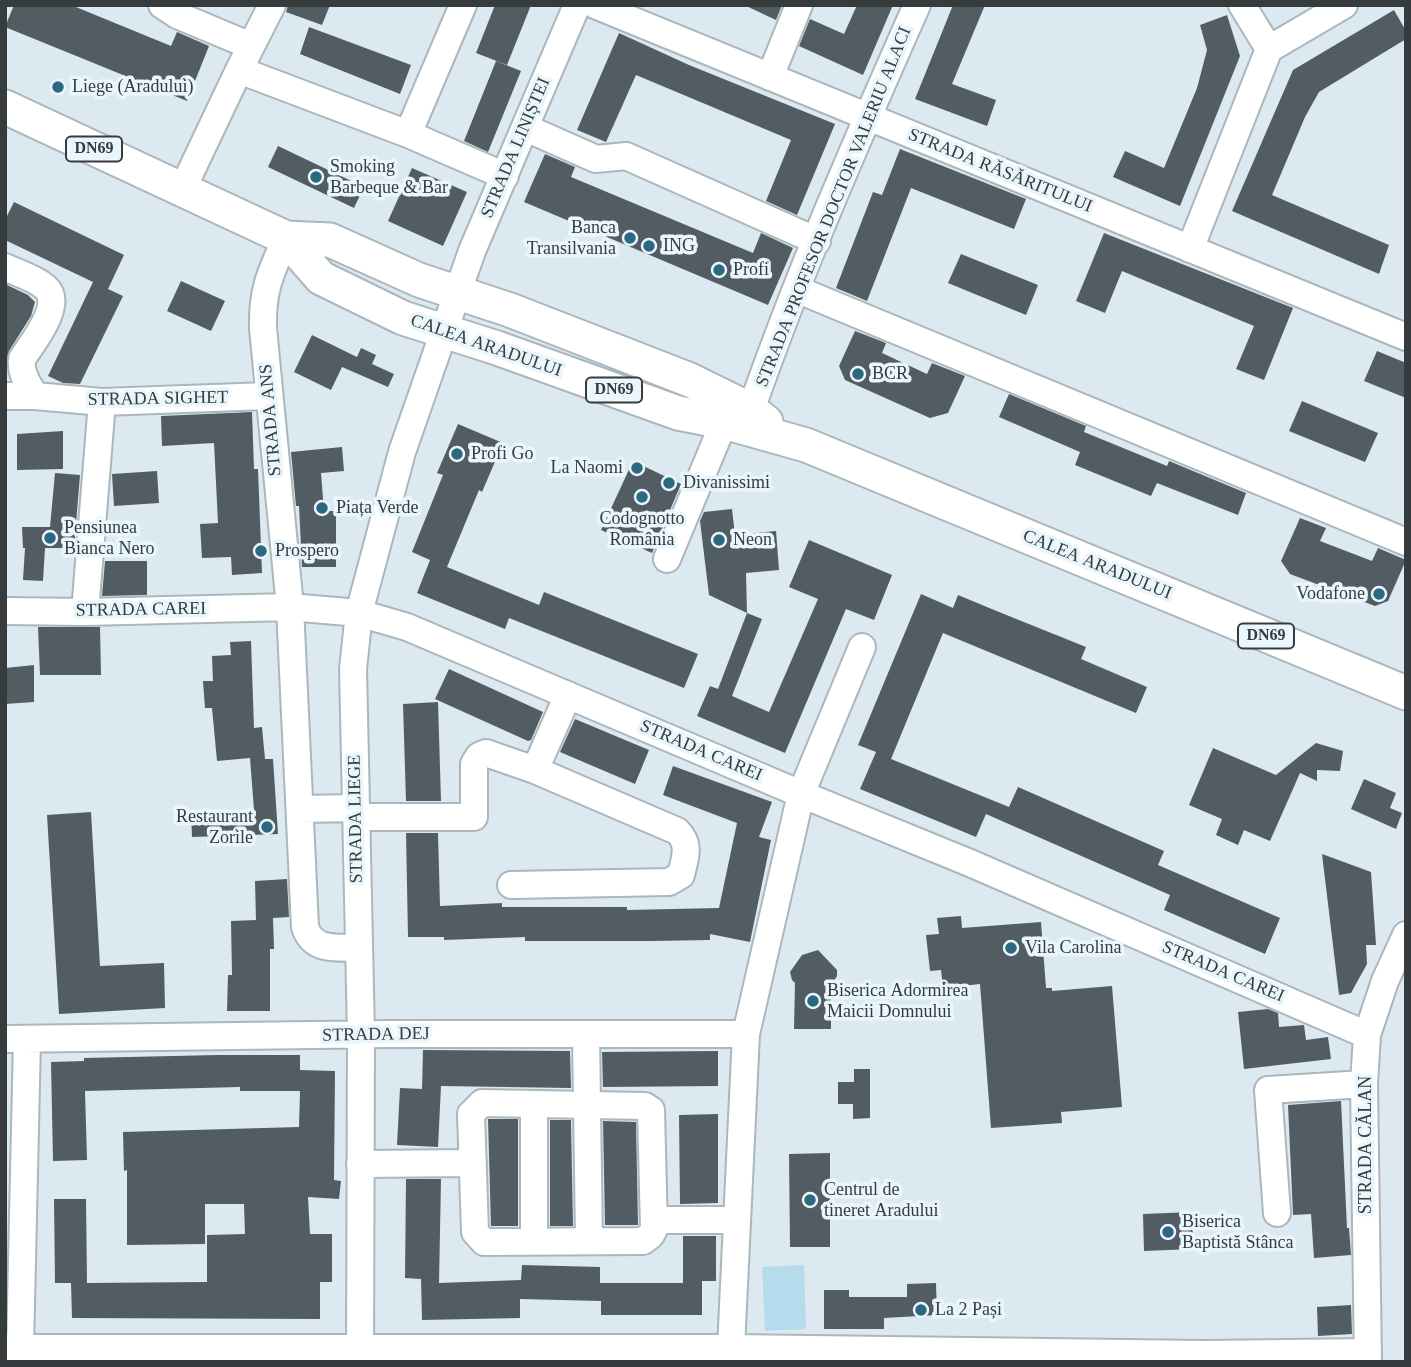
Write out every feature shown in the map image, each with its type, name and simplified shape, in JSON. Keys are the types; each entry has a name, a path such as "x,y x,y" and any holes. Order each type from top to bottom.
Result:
{"main road":[{"name":"CALEA ARADULUI","path":"5,107 286,238 330,240 419,280 510,310 650,364 737,416 787,438 1406,693"},
{"name":"CALEA ARADULUI","path":"286,238 321,278 403,318 497,348 678,413 737,416"}],"street":[{"path":"162,5 177,15 251,46"},
{"path":"182,190 272,5"},
{"path":"408,134 463,5"},
{"name":"STRADA LINIȘTEI","path":"457,292 577,5"},
{"name":"STRADA RĂSĂRITULUI","path":"595,5 1405,336"},
{"path":"770,77 799,5"},
{"name":"STRADA PROFESOR DOCTOR VALERIU ALACI","path":"667,559 796,289 917,5"},
{"path":"1242,5 1269,49"},
{"path":"1190,249 1269,49 1343,5"},
{"path":"239,70 408,134 505,176"},
{"path":"526,128 596,159 626,156 817,242"},
{"name":"STRADA ANS","path":"286,238 266,285 262,303 268,396 290,607 305,927 308,938 328,947 358,948"},
{"path":"5,267 45,287 52,297 53,305 49,315 22,359 24,377 35,396"},
{"path":"796,289 1406,542"},
{"name":"STRADA LIEGE","path":"360,1356 361,1035 353,670 359,613 402,452 457,292"},
{"name":"STRADA SIGHET","path":"5,396 102,402 268,396"},
{"path":"85,612 102,402"},
{"name":"STRADA CAREI","path":"5,611 85,612 290,607 359,613 407,627 970,863 1367,1035"},
{"path":"731,1348 746,1034 801,794 862,647"},
{"path":"535,770 568,695"},
{"path":"299,809 474,817 474,765 479,756 486,753 535,770 677,831 684,838 686,846 681,875 669,882 511,885"},
{"name":"STRADA CĂLAN","path":"1368,1357 1364,1084 1367,1035 1385,981 1406,935"},
{"name":"STRADA DEJ","path":"16,1040 361,1035 746,1034"},
{"path":"586,1035 589,1241"},
{"path":"16,1040 13,1349 360,1356 648,1355 731,1348 871,1356 1368,1357"},
{"path":"1277,1213 1268,1090 1364,1084"},
{"path":"482,1102 534,1104 645,1106 651,1110 654,1220 651,1235 643,1241 484,1242 480,1239 475,1232 471,1114 482,1102"},
{"path":"534,1104 534,1241"},
{"path":"360,1164 473,1163"},
{"path":"654,1220 737,1220"}],"shaded area":[{"path":"804,1265 806,1329 765,1331 762,1267"}],"building":[{"path":"14,5 71,5 171,46 177,32 209,46 187,101 5,27"},
{"path":"288,5 330,5 322,25 286,12"},
{"path":"495,5 531,5 507,65 476,53"},
{"path":"744,5 782,5 776,20"},
{"path":"857,5 893,5 863,75 799,46 810,19 844,34"},
{"path":"953,5 985,5 952,84 996,100 987,126 915,99"},
{"path":"1394,10 1406,31 1406,39 1319,92 1305,117 1272,195 1389,245 1379,274 1232,211 1293,70"},
{"path":"1227,15 1240,56 1180,206 1113,177 1125,151 1164,168 1197,88 1207,50 1200,25"},
{"path":"309,27 411,65 400,94 300,54"},
{"path":"619,33 689,65 835,124 797,215 766,201 791,140 636,75 606,142 577,130"},
{"path":"496,61 521,71 488,152 464,141"},
{"name":"Smoking Barbeque & Bar","path":"278,146 364,187 354,208 268,167"},
{"path":"900,149 1026,199 1014,229 911,188 867,301 836,288 873,192 882,195"},
{"path":"545,154 575,167 571,177 753,253 761,233 793,248 768,305 524,202"},
{"path":"412,168 467,192 443,246 388,221"},
{"path":"14,202 124,255 108,289 123,296 80,384 63,383 48,376 93,282 5,240 5,220"},
{"path":"1104,233 1293,308 1264,380 1236,369 1254,326 1122,271 1105,313 1076,301"},
{"path":"961,254 1038,285 1026,315 948,283"},
{"path":"181,281 225,301 211,331 167,311"},
{"path":"5,284 28,295 35,302 31,316 9,351 5,368"},
{"path":"855,331 886,343 882,353 927,374 932,363 965,376 948,413 930,418 845,380 839,366"},
{"path":"312,335 357,357 361,348 376,355 372,364 394,374 388,387 342,367 331,390 294,372"},
{"path":"1377,351 1406,363 1406,398 1364,381"},
{"path":"1009,394 1086,426 1084,432 1167,466 1169,461 1246,493 1238,515 1157,483 1151,496 1075,465 1080,452 999,417"},
{"path":"1302,401 1378,433 1365,462 1289,431"},
{"path":"252,412 254,469 258,469 262,573 232,575 231,557 202,558 200,524 218,523 214,443 162,446 161,416"},
{"path":"458,424 503,443 482,492 479,490 447,567 539,605 544,592 698,654 684,688 509,618 505,629 417,593 430,560 412,552 443,475 437,473"},
{"path":"63,431 63,469 17,470 17,434"},
{"path":"342,447 344,471 321,473 324,511 336,511 336,567 302,567 299,506 296,506 291,452"},
{"path":"633,461 681,484 652,553 601,530"},
{"path":"157,471 159,503 114,506 112,474"},
{"path":"55,473 80,475 74,548 45,548 43,581 23,580 25,548 22,527 50,527"},
{"name":"Neon","path":"732,509 735,535 776,531 779,570 746,573 747,613 709,595 700,521 704,512"},
{"path":"1300,518 1326,528 1320,541 1372,561 1378,548 1406,560 1388,601 1375,606 1290,574 1281,561"},
{"path":"809,540 892,575 874,620 846,609 785,753 697,716 710,686 718,689 747,613 762,619 732,696 769,712 818,599 789,587"},
{"path":"105,561 147,561 147,595 102,596"},
{"path":"921,594 953,608 958,595 1086,647 1081,659 1147,687 1136,713 943,633 891,759 1009,807 1018,787 1164,851 1158,865 1280,918 1265,954 1164,910 1170,895 986,814 976,837 860,789 876,752 858,745"},
{"path":"38,627 100,627 101,675 40,675"},
{"path":"251,641 254,728 262,727 265,759 273,759 278,834 192,837 191,812 254,810 250,758 217,761 212,708 205,708 203,681 213,681 212,656 231,655 230,642"},
{"path":"34,665 34,702 5,704 5,668"},
{"path":"449,669 543,712 531,740 435,699"},
{"path":"438,702 441,801 406,801 403,704"},
{"path":"575,719 649,750 635,784 560,752"},
{"path":"1316,743 1343,751 1340,771 1317,770 1317,781 1300,773 1270,841 1244,830 1238,845 1216,835 1222,819 1189,805 1213,748 1276,775"},
{"path":"673,766 772,802 759,837 771,840 750,942 710,934 710,940 652,941 525,941 525,937 444,940 444,937 408,937 406,833 438,833 440,906 502,903 502,907 627,907 627,910 719,908 737,823 663,795"},
{"path":"1364,779 1396,793 1390,808 1402,813 1396,829 1351,809"},
{"path":"91,812 100,966 164,963 165,1008 59,1014 47,815"},
{"path":"1322,854 1371,872 1376,945 1366,945 1367,964 1351,993 1339,995"},
{"path":"287,879 289,917 273,918 270,1011 227,1011 228,975 232,975 231,921 256,920 255,881"},
{"path":"961,916 962,928 1041,922 1046,988 1052,988 1052,991 1112,986 1122,1107 1061,1112 1062,1123 991,1128 980,984 943,988 941,970 930,971 926,935 939,934 937,918"},
{"name":"Biserica Adormirea Maicii Domnului","path":"818,950 837,970 837,976 831,986 831,1029 794,1029 795,983 790,972 802,955"},
{"path":"1268,1009 1278,1013 1279,1027 1304,1025 1306,1040 1328,1037 1331,1059 1244,1069 1238,1012"},
{"path":"423,1050 570,1051 571,1088 441,1086 438,1147 397,1145 400,1088 422,1089"},
{"path":"718,1051 718,1086 603,1087 602,1052"},
{"path":"300,1055 300,1070 335,1071 334,1180 341,1181 339,1199 308,1197 310,1234 332,1234 332,1282 320,1282 320,1319 72,1318 71,1283 55,1283 54,1199 86,1199 87,1283 207,1282 207,1235 245,1234 244,1204 205,1204 205,1244 127,1245 127,1170 124,1171 123,1132 299,1127 300,1091 240,1091 240,1087 85,1091 87,1160 53,1161 51,1062 84,1061 84,1058"},
{"path":"854,1069 870,1069 870,1118 853,1119 853,1104 838,1104 838,1082 854,1082"},
{"path":"1341,1101 1347,1228 1351,1255 1314,1258 1311,1214 1293,1215 1288,1105"},
{"path":"718,1114 718,1203 680,1204 679,1115"},
{"path":"488,1119 518,1119 518,1226 491,1226"},
{"path":"550,1120 571,1120 573,1226 550,1226"},
{"path":"603,1121 636,1122 638,1225 605,1225"},
{"name":"Centrul de tineret Aradului","path":"830,1153 830,1247 790,1247 789,1154"},
{"path":"406,1179 441,1179 439,1283 521,1280 522,1265 600,1267 600,1283 683,1283 683,1236 716,1236 716,1281 702,1281 702,1315 601,1315 601,1301 520,1299 520,1318 422,1320 421,1279 405,1278"},
{"name":"Biserica Baptistă Stânca","path":"1192,1212 1193,1249 1144,1251 1143,1214"},
{"path":"936,1283 937,1315 884,1318 884,1329 824,1329 824,1290 849,1290 849,1297 907,1297 907,1284"},
{"path":"1351,1305 1352,1334 1318,1336 1317,1307"}],"place":[{"name":"Liege (Aradului)","path":"58,87"},
{"name":"Smoking Barbeque & Bar","path":"316,177"},
{"name":"Banca Transilvania","path":"630,238"},
{"name":"ING","path":"649,246"},
{"name":"Profi","path":"719,270"},
{"name":"BCR","path":"858,374"},
{"name":"Profi Go","path":"457,454"},
{"name":"La Naomi","path":"637,468"},
{"name":"Divanissimi","path":"669,483"},
{"name":"Codognotto România","path":"642,497"},
{"name":"Piața Verde","path":"322,508"},
{"name":"Pensiunea Bianca Nero","path":"50,538"},
{"name":"Neon","path":"719,540"},
{"name":"Prospero","path":"261,551"},
{"name":"Vodafone","path":"1379,594"},
{"name":"Restaurant Zorile","path":"267,827"},
{"name":"Vila Carolina","path":"1011,948"},
{"name":"Biserica Adormirea Maicii Domnului","path":"813,1001"},
{"name":"Centrul de tineret Aradului","path":"810,1200"},
{"name":"Biserica Baptistă Stânca","path":"1168,1232"},
{"name":"La 2 Pași","path":"921,1310"}]}
